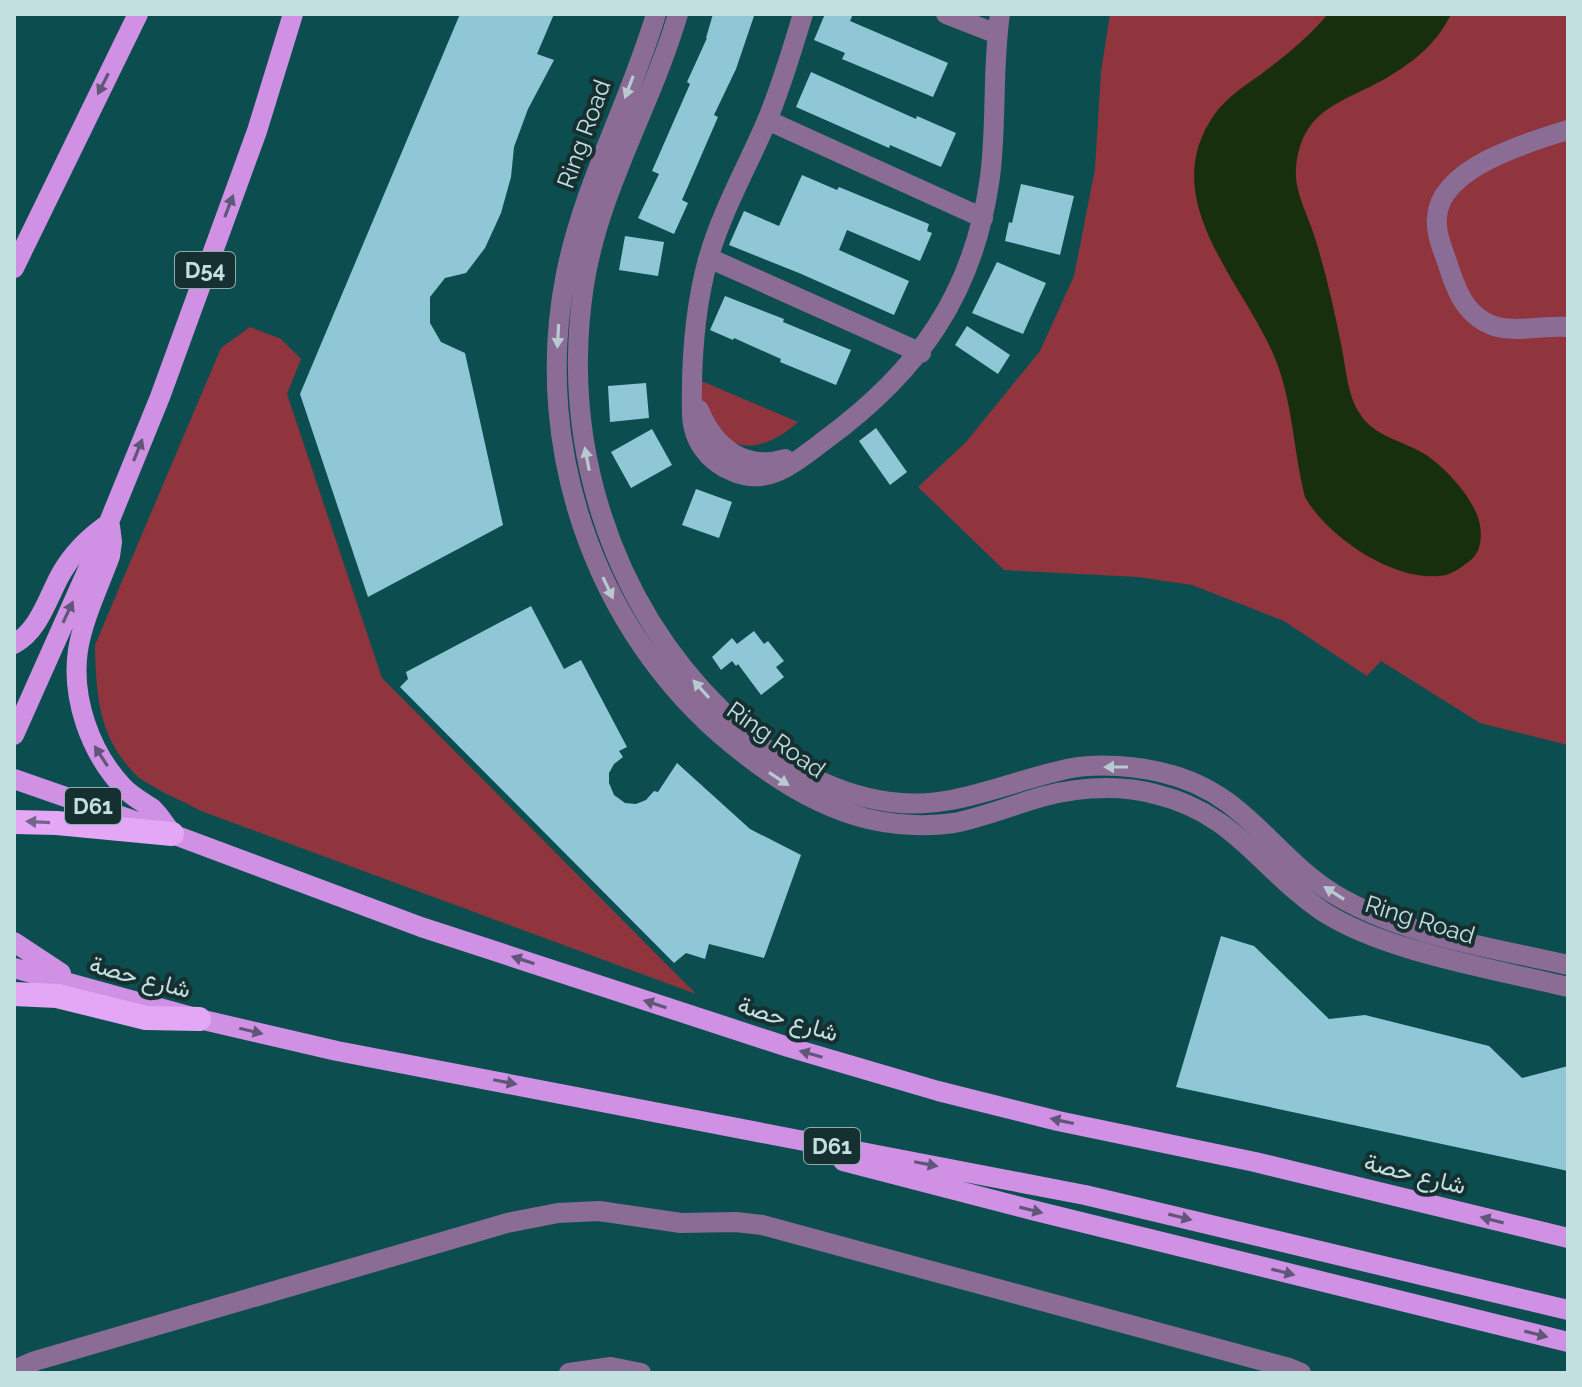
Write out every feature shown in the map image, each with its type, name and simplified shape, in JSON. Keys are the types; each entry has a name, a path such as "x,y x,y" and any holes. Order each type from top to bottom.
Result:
{"highway":[{"path":"14,822 172,834"},
{"path":"14,994 57,996 146,1018 177,1021 199,1019"}],"main road":[{"path":"14,268 138,14"},
{"name":"D54","path":"14,735 109,522 160,397 257,131 293,14"},
{"path":"14,644 33,628 71,558 82,544 109,522"},
{"path":"109,522 112,542 110,556 78,649 77,677 82,708 95,747 111,771 124,789 156,812 172,834"},
{"path":"14,694 50,652"},
{"name":"شارع حصة","path":"14,779 421,927 788,1047 1058,1121 1255,1162 1568,1238"},
{"path":"14,942 38,960 94,991"},
{"name":"شارع حصة","path":"14,968 199,1019 337,1051 1101,1199 1568,1310"},
{"path":"658,1111 716,1134 859,1165 1568,1342"}],"street":[{"name":"Ring Road","path":"656,14 579,224 564,285 556,373 559,421 580,521 622,618 689,707 727,742 791,787 833,809 871,820 910,825 949,823 1055,793 1111,788 1147,792 1182,802 1221,821 1322,911 1360,931 1457,960 1568,987"},
{"name":"Ring Road","path":"678,14 610,189 597,233 581,311 577,375 580,422 588,470 619,563 642,609 670,652 702,691 740,728 809,777 849,794 892,803 936,803 981,795 1029,778 1077,767 1130,767 1167,773 1201,786 1233,804 1305,872 1360,909 1454,939 1568,965"},
{"path":"803,14 767,120 727,207 709,258 695,326 693,391 707,429 717,443 747,461 780,460 811,451 869,405 921,353 958,288 983,218 990,176 998,24 946,14"},
{"path":"767,120 983,218"},
{"path":"1568,130 1523,145 1458,179 1441,199 1436,223 1455,287 1474,315 1506,328 1568,327"},
{"path":"709,258 921,353"},
{"path":"14,1370 524,1219 599,1211 681,1223 762,1225 1282,1365 1301,1373"},
{"path":"569,1373 611,1367 641,1373"}],"shaded area":[{"path":"1110,14 1568,14 1568,745 1480,723 1381,661 1367,676 1284,621 1192,585 1138,577 1004,570 918,487 966,442 1040,351 1074,276 1095,169 1101,72"},
{"path":"1328,14 1451,14 1432,42 1416,57 1388,77 1341,101 1316,120 1306,132 1296,169 1297,187 1323,264 1350,390 1360,414 1372,428 1421,452 1439,465 1465,494 1477,515 1481,534 1477,552 1467,563 1446,575 1407,573 1366,555 1330,528 1305,497 1278,366 1212,244 1200,212 1194,180 1198,148 1214,115 1224,103 1296,46"},
{"path":"250,327 281,339 301,359 287,394 382,678 696,994 201,811 141,779 123,760 113,745 102,714 96,680 95,645 221,348"},
{"path":"699,380 798,422 766,442 748,446 738,444 725,436 704,405"}],"building":[{"path":"460,14 554,14 537,54 554,60 528,109 514,147 511,177 501,213 485,248 466,273 445,278 430,297 430,323 441,342 465,353 503,525 368,597 300,394"},
{"path":"713,14 754,16 736,69 714,115 718,117 682,200 688,203 674,234 638,218 659,174 652,171 690,84 687,82 707,38"},
{"path":"825,14 853,14 850,21 948,63 933,97 842,59 845,53 814,40"},
{"path":"811,72 916,119 917,116 956,133 941,167 796,107"},
{"path":"802,175 929,224 927,231 932,233 920,261 847,230 839,250 909,281 894,315 729,245 744,211 779,226"},
{"path":"1021,184 1074,196 1060,255 1005,241"},
{"path":"625,236 664,242 658,276 619,270"},
{"path":"997,262 1046,283 1023,334 972,313"},
{"path":"725,296 851,350 836,385 710,330"},
{"path":"967,326 1010,355 998,374 955,345"},
{"path":"646,383 649,418 610,422 608,386"},
{"path":"876,428 907,472 890,485 859,441"},
{"path":"652,429 672,465 631,488 611,452"},
{"path":"696,489 732,502 719,538 682,525"},
{"path":"531,606 564,669 581,660 627,747 619,751 623,757 609,773 614,795 625,803 636,804 646,800 654,791 658,792 677,763 750,829 801,855 764,958 709,944 705,959 686,953 674,963 400,687 408,679 406,672"},
{"path":"754,631 764,644 768,641 784,661 776,667 784,677 761,695 738,664 736,666 732,661 721,670 712,657 732,638 737,644"},
{"path":"1221,936 1254,946 1329,1019 1365,1015 1489,1046 1522,1078 1568,1066 1568,1171 1176,1087"}]}
